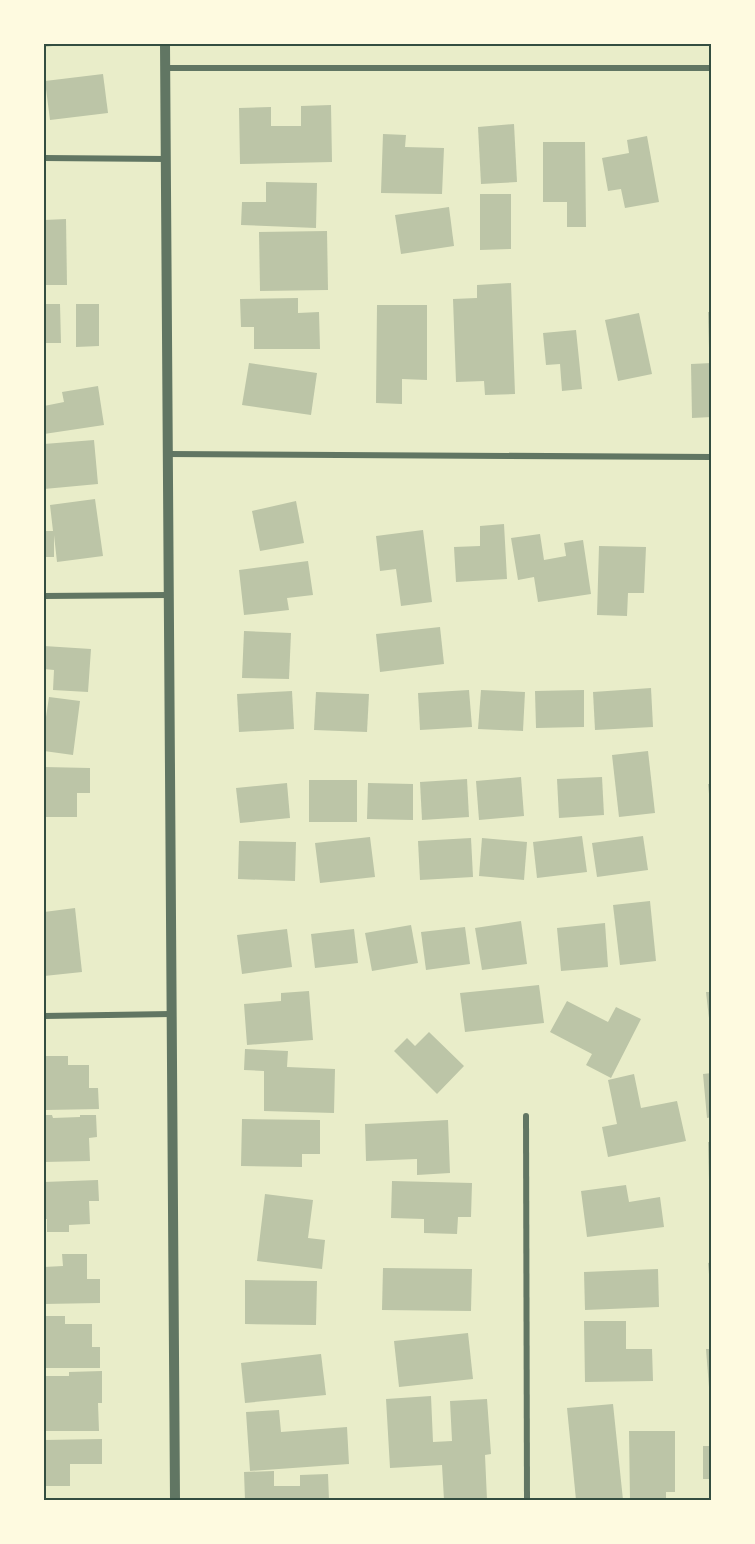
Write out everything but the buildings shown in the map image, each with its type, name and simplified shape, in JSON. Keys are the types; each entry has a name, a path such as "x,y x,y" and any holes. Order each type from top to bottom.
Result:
{"street":[{"path":"165,44 175,1500"},
{"path":"165,68 711,68"},
{"path":"44,158 165,159"},
{"path":"168,454 711,457"},
{"path":"44,596 168,595"},
{"path":"44,1016 171,1014"},
{"path":"526,1116 527,1500"}]}
